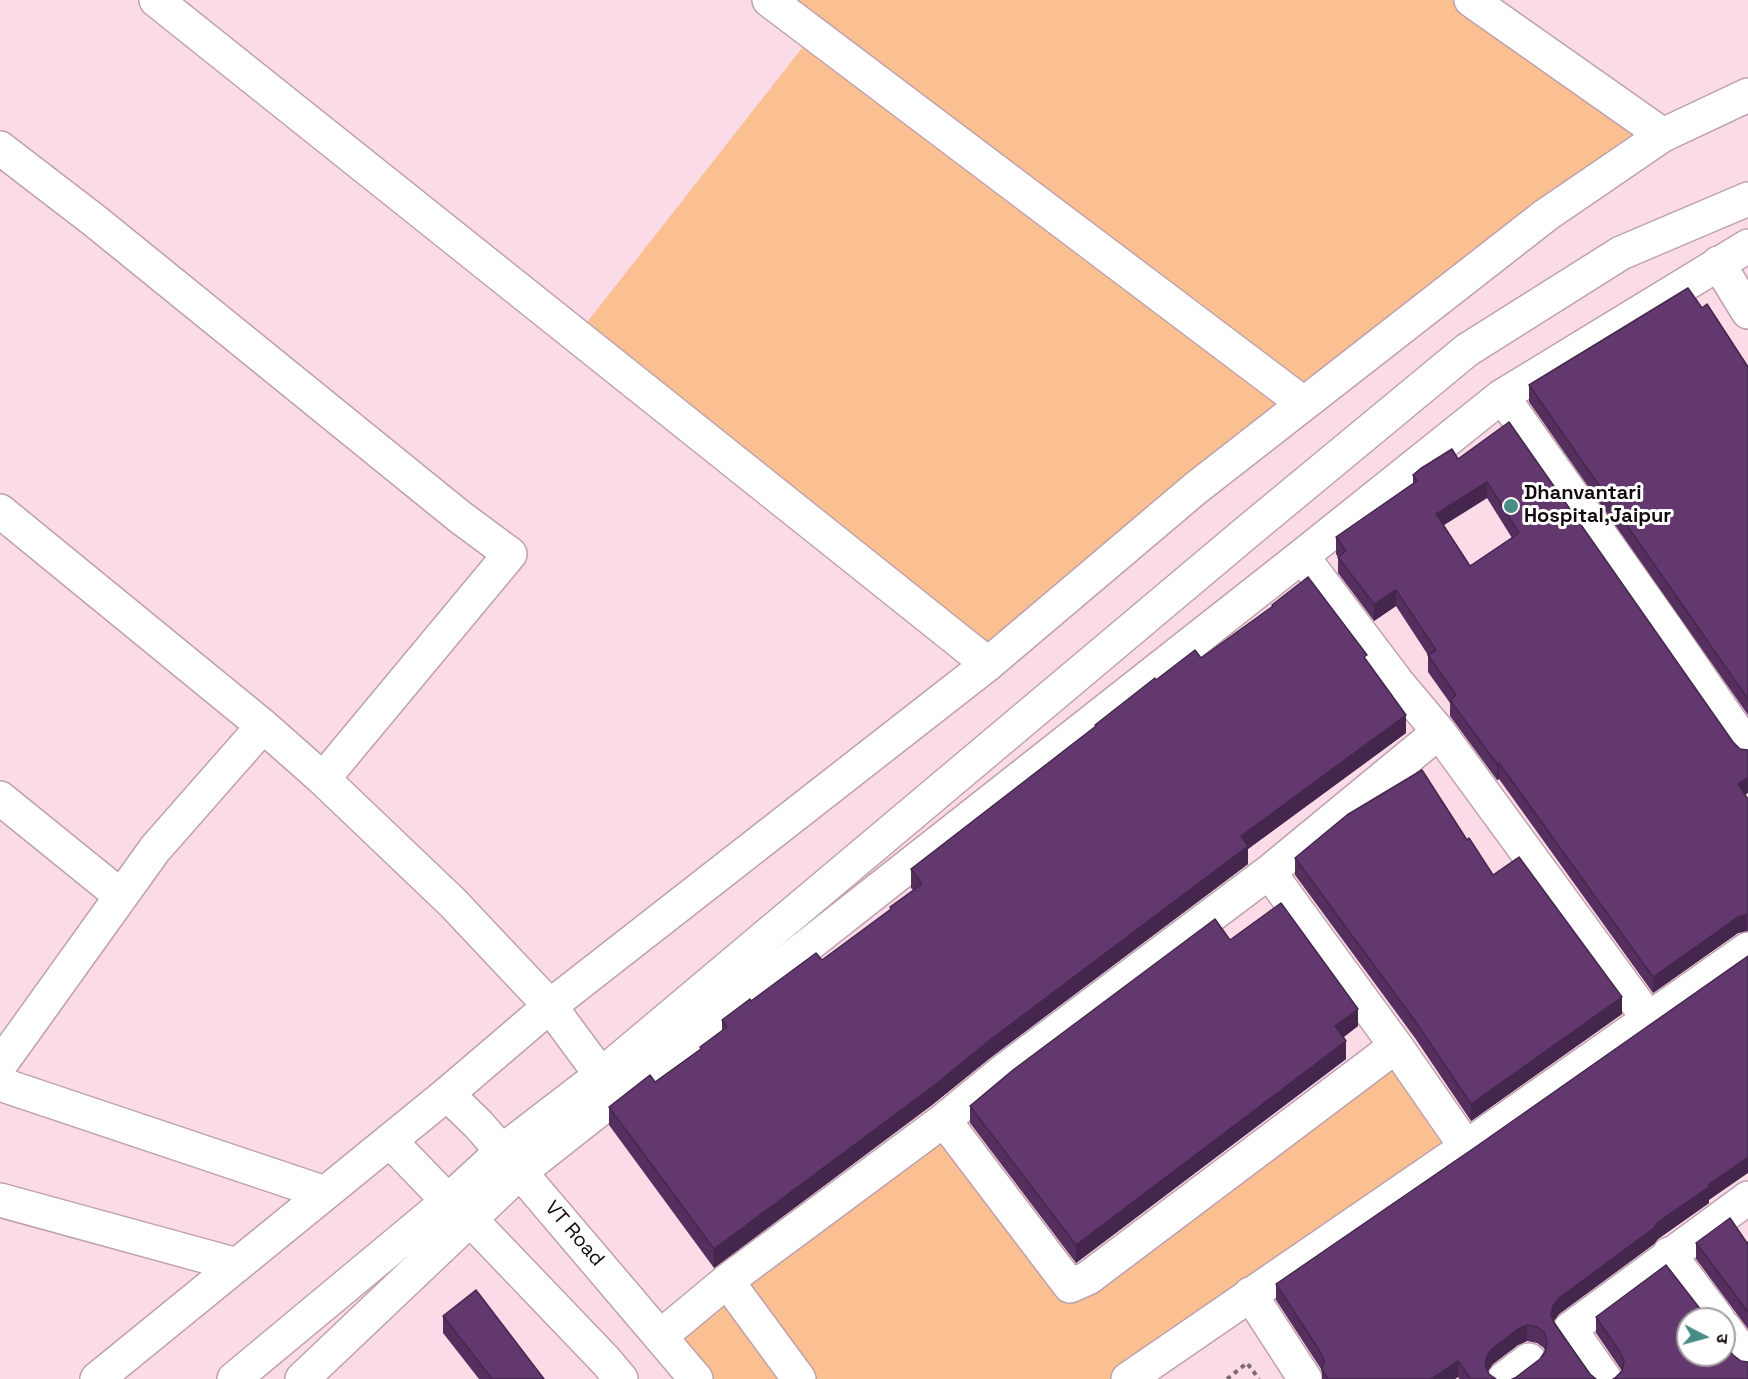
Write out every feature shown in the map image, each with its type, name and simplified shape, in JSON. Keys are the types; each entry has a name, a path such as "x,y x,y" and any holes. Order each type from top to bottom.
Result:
{"main road":[{"path":"156,0 988,664"},
{"path":"769,0 1304,403"},
{"path":"1471,0 1663,135"},
{"path":"97,1379 447,1094 549,1006 988,664 1196,488 1304,403 1546,215 1663,135 1748,95"},
{"path":"0,148 95,221 460,517 510,554 323,779"},
{"path":"302,1379 460,1210 601,1075 1228,547 1467,350 1621,253 1748,199"},
{"path":"511,1162 1302,556 1502,396 1748,246"},
{"path":"1718,263 1748,312"},
{"path":"1502,396 1748,748"},
{"path":"0,511 263,726 323,779 453,903 549,1006 601,1075"},
{"path":"1302,556 1397,682 1439,732 1648,1018"},
{"path":"263,726 155,849 1,1066 326,1193"},
{"path":"661,1336 727,1281 944,1120 1001,1073 1269,872 1439,732"},
{"path":"0,798 121,896"},
{"path":"1269,872 1396,1046 1466,1147"},
{"path":"1128,1379 1466,1147 1748,949"},
{"path":"944,1120 1070,1286 1089,1278 1396,1046"},
{"name":"VT Road","path":"447,1094 478,1124 696,1379"},
{"path":"390,1141 460,1210 605,1373"},
{"path":"1605,1379 1570,1329 1748,1198"},
{"path":"0,1200 237,1266"},
{"path":"234,1379 460,1210"},
{"path":"1669,1254 1709,1307"},
{"path":"727,1281 799,1379"},
{"path":"1250,1294 1305,1379"},
{"path":"1736,1344 1748,1360"}],"path":[{"path":"1227,1379 1247,1363 1259,1379"}],"shaded area":[{"path":"770,0 1471,0 1663,135 988,664 577,335 813,34"},
{"path":"1396,1046 1466,1147 1128,1379 696,1379 661,1336 944,1120 1070,1286"}],"building":[{"path":"1688,288 1702,308 1707,304 1748,367 1748,699 1529,385"},
{"path":"1509,422 1733,742 1740,749 1748,750 1748,777 1738,784 1748,799 1748,914 1738,917 1653,977 1499,763 1497,764 1450,700 1456,695 1428,655 1436,650 1396,590 1374,604 1338,557 1346,551 1336,537 1417,481 1413,475 1420,469 1452,449 1458,459","holes":["1487,482 1519,533 1470,566 1436,514"]},
{"path":"1308,577 1367,655 1364,657 1406,715 1241,836 1248,846 990,1040 932,1087 714,1249 609,1107 650,1075 655,1082 701,1049 700,1047 727,1027 722,1020 750,999 751,1001 816,953 822,960 891,909 890,907 922,884 911,869 1155,678 1156,680 1195,650 1201,658 1273,606"},
{"path":"1422,770 1467,840 1469,838 1493,875 1519,857 1622,997 1471,1104 1415,1021 1295,858 1347,815"},
{"path":"1281,903 1358,1009 1335,1026 1346,1041 1076,1245 970,1106 1013,1070 1215,919 1230,940"},
{"path":"1748,956 1748,1157 1658,1222 1654,1228 1559,1298 1553,1306 1551,1315 1554,1323 1590,1374 1596,1379 1512,1379 1540,1359 1546,1350 1547,1341 1544,1332 1537,1327 1527,1325 1493,1348 1487,1356 1485,1365 1489,1374 1496,1379 1471,1379 1458,1361 1431,1379 1328,1379 1322,1370 1324,1361 1321,1353 1276,1284"},
{"path":"1730,1218 1748,1242 1748,1312 1696,1243"},
{"path":"1666,1265 1699,1307 1676,1307 1676,1367 1736,1367 1736,1357 1748,1362 1748,1379 1613,1379 1622,1371 1624,1361 1596,1317"},
{"path":"476,1290 544,1379 492,1379 443,1316"}],"place":[{"name":"Dhanvantari Hospital,Jaipur","path":"1511,506"}]}
